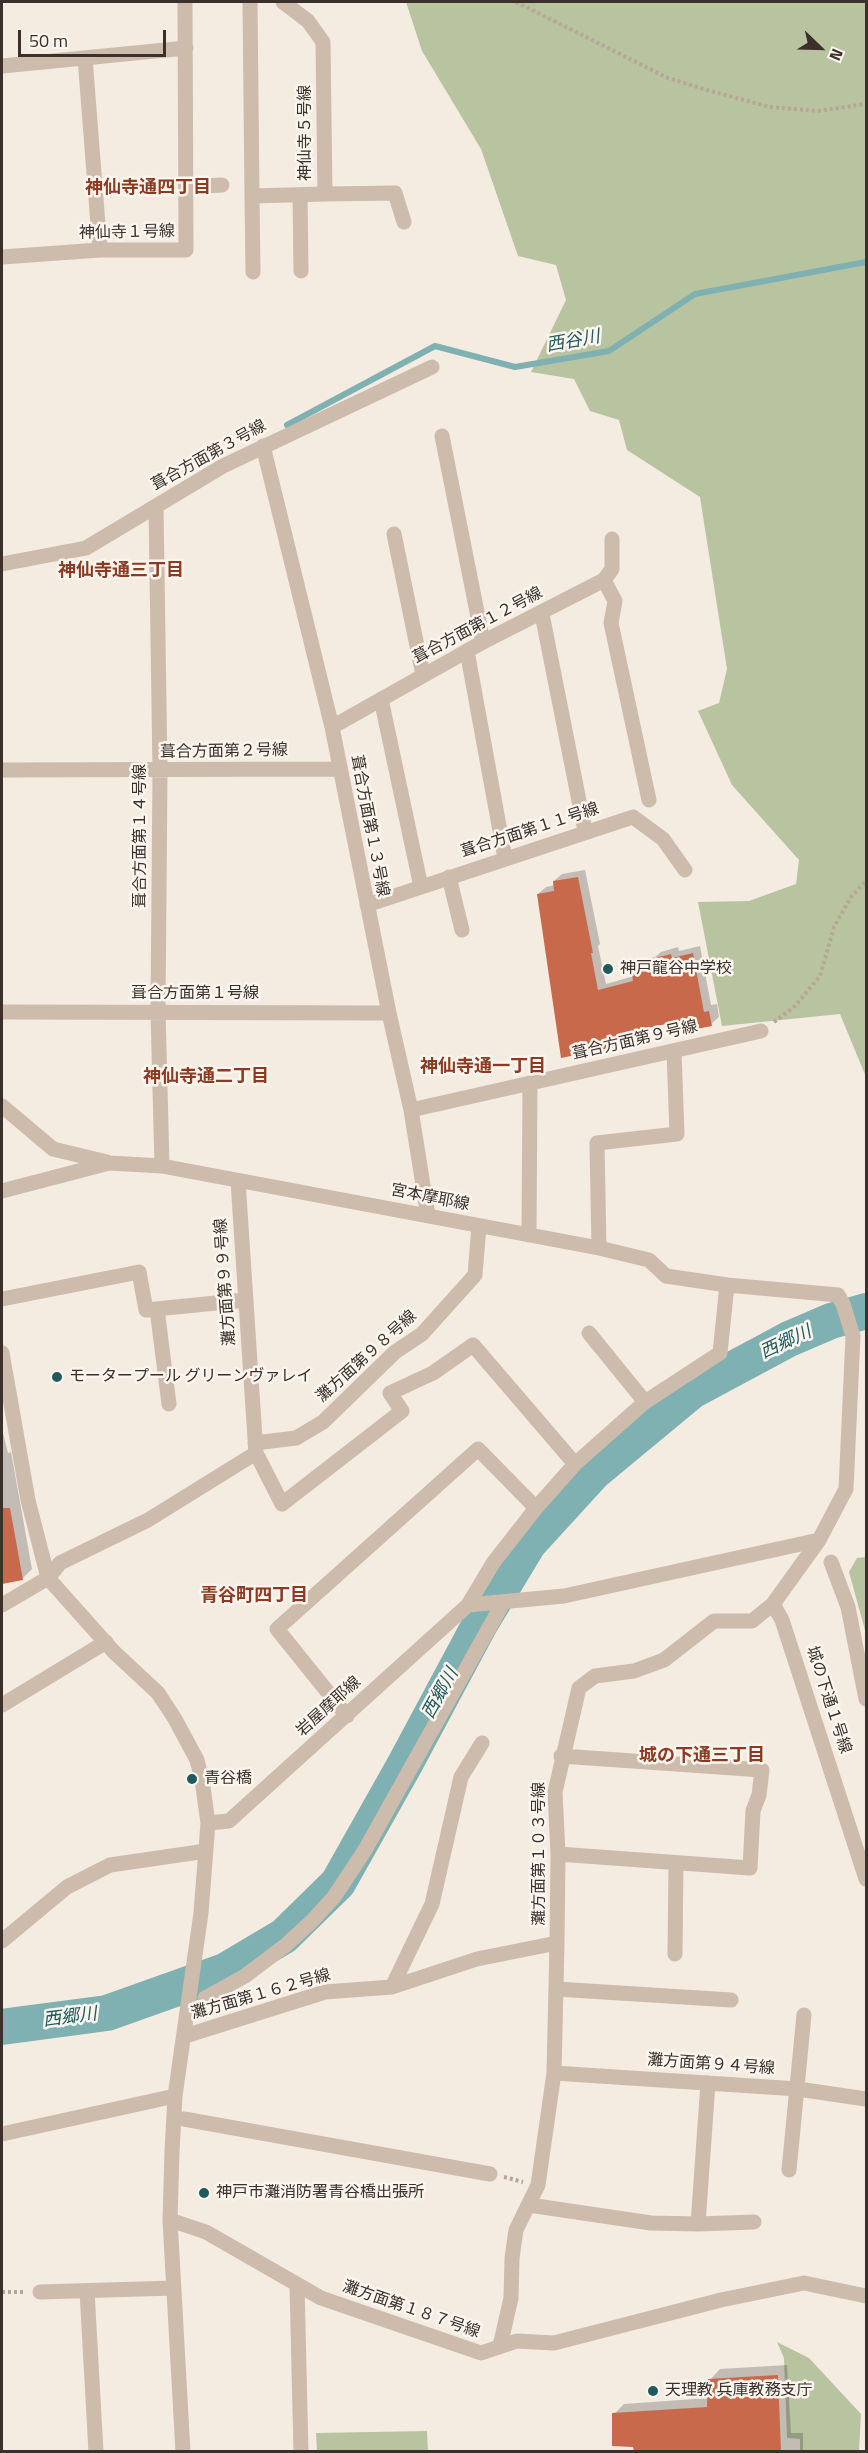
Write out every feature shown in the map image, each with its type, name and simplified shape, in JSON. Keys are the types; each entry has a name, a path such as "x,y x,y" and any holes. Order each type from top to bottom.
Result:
{"street":[{"name":"神仙寺１号線","path":"2,257 100,250 186,250 185,2"},
{"path":"250,2 253,272"},
{"name":"神仙寺５号線","path":"252,196 325,194 324,42 308,21 283,2"},
{"path":"2,66 186,48"},
{"path":"85,58 100,250"},
{"path":"186,186 222,185"},
{"path":"325,194 394,193 404,222"},
{"path":"300,195 301,271"},
{"name":"葺合方面第３号線","path":"2,564 86,548 223,466 432,367"},
{"path":"442,436 483,642"},
{"name":"葺合方面第１３号線","path":"263,446 332,726 389,1013 411,1110 428,1216"},
{"name":"葺合方面第１４号線","path":"156,506 160,771 158,1011 162,1166"},
{"path":"394,534 423,675"},
{"path":"612,539 612,569 604,580 615,601 610,623 649,800"},
{"name":"葺合方面第１２号線","path":"332,726 483,642 542,614 604,580"},
{"path":"542,614 585,831"},
{"path":"467,651 505,858"},
{"path":"381,699 421,887"},
{"name":"葺合方面第２号線","path":"2,770 160,771 339,768"},
{"name":"葺合方面第１１号線","path":"367,905 633,817 663,839 685,870"},
{"path":"449,877 462,930"},
{"name":"葺合方面第１号線","path":"2,1012 389,1013"},
{"name":"葺合方面第９号線","path":"411,1110 761,1031"},
{"path":"599,1248 597,1143 678,1134 674,1051"},
{"path":"529,1235 531,1083"},
{"path":"2,1106 53,1149 109,1163"},
{"name":"宮本摩耶線","path":"2,1191 109,1163 162,1166 599,1248 650,1260 666,1276 727,1285 838,1294 854,1336"},
{"name":"灘方面第９９号線","path":"238,1180 255,1448"},
{"name":"灘方面第９８号線","path":"2,1605 48,1578 60,1563 148,1520 255,1448 296,1437 323,1422 395,1352 422,1334 475,1275 478,1226"},
{"path":"2,1299 140,1272 146,1310 246,1300"},
{"name":"岩屋摩耶線","path":"208,1823 229,1821 472,1604 493,1563 536,1508 575,1464 645,1402 720,1353 727,1285"},
{"path":"157,1309 169,1404"},
{"path":"589,1333 645,1402"},
{"name":"灘方面第１０３号線","path":"500,2346 511,2298 512,2258 516,2230 538,2185 554,2073 558,1854 555,1792 561,1756 579,1688 595,1676 634,1671 664,1660 714,1621 752,1621 773,1604 819,1540 846,1489 854,1336"},
{"path":"255,1448 282,1504 402,1411 390,1393 433,1373 473,1345 575,1464"},
{"path":"2,1353 28,1500 48,1578 105,1642 145,1679 175,1719 197,1760 208,1823 201,1913 175,2096 170,2220 183,2451"},
{"path":"347,1716 277,1629 478,1449 536,1508"},
{"path":"472,1604 564,1596 819,1540"},
{"path":"831,1562 848,1607 867,1699"},
{"path":"205,1998 244,1976 286,1945 312,1922 334,1897 365,1850 503,1603"},
{"name":"城の下通１号線","path":"773,1604 782,1620 864,1858 867,1879"},
{"path":"2,1705 105,1642"},
{"path":"392,1987 432,1905 461,1777 482,1743"},
{"path":"558,1854 750,1868 753,1811 759,1795 762,1770 561,1756"},
{"path":"2,1941 67,1887 110,1865 206,1851"},
{"path":"675,1954 676,1863"},
{"name":"灘方面第１６２号線","path":"185,2036 325,1992 392,1987 477,1959 557,1943"},
{"path":"556,1989 731,2000"},
{"path":"789,2170 804,2015"},
{"name":"灘方面第９４号線","path":"554,2073 798,2089 867,2099"},
{"path":"698,2224 708,2083"},
{"path":"2,2134 175,2096"},
{"path":"184,2119 490,2174"},
{"path":"530,2205 651,2223 754,2222"},
{"name":"灘方面第１８７号線","path":"170,2220 206,2232 321,2298 481,2353 517,2341 554,2343 722,2300 804,2283 867,2296"},
{"path":"297,2284 302,2451"},
{"path":"40,2292 174,2288"},
{"path":"87,2291 96,2451"}],"path":[{"path":"516,2 668,78 707,90 770,107 818,111 867,104"},
{"path":"761,1031 795,1006 820,976 834,927 850,897 867,881"},
{"path":"490,2174 538,2185"},
{"path":"2,2292 11,2292"}],"green space":[{"path":"406,2 866,2 866,1077 840,1014 722,1026 698,902 749,901 796,884 799,860 732,785 698,711 719,703 727,669 700,497 627,450 619,420 590,411 574,379 531,372 566,300 556,265 518,256 481,149 422,51"},
{"path":"866,1557 866,1634 849,1572 857,1558"},
{"path":"777,2342 809,2358 861,2414 859,2451 800,2451 800,2439 787,2438 784,2358"},
{"path":"427,2431 428,2451 317,2451 316,2433"}],"building":[{"path":"578,877 598,990 633,981 631,968 652,963 651,959 671,954 672,958 693,953 704,1012 709,1011 712,1026 686,1031 684,1020 634,1031 636,1043 561,1058 537,894 554,891 553,881"},
{"path":"2,1508 10,1508 23,1580 2,1584"},
{"path":"778,2375 781,2451 634,2451 633,2447 612,2446 612,2413 707,2407 708,2379"}],"waterway":[{"name":"西谷川","path":"287,425 435,346 515,367 609,351 695,294 866,262"},
{"name":"西郷川","path":"2,2027 107,2013 225,1971 284,1936 338,1883 480,1624 529,1543 593,1473 692,1391 789,1339 831,1321 866,1311"}],"place":[{"name":"神戸龍谷中学校","path":"608,969"},
{"name":"モータープール グリーンヴァレイ","path":"57,1377"},
{"name":"青谷橋","path":"192,1779"},
{"name":"神戸市灘消防署青谷橋出張所","path":"204,2193"},
{"name":"天理教 兵庫教務支庁","path":"653,2391"}],"district":[{"name":"神仙寺通四丁目","path":"148,189"},
{"name":"神仙寺通三丁目","path":"121,572"},
{"name":"神仙寺通一丁目","path":"483,1068"},
{"name":"神仙寺通二丁目","path":"206,1078"},
{"name":"青谷町四丁目","path":"254,1597"},
{"name":"城の下通三丁目","path":"702,1757"}]}
